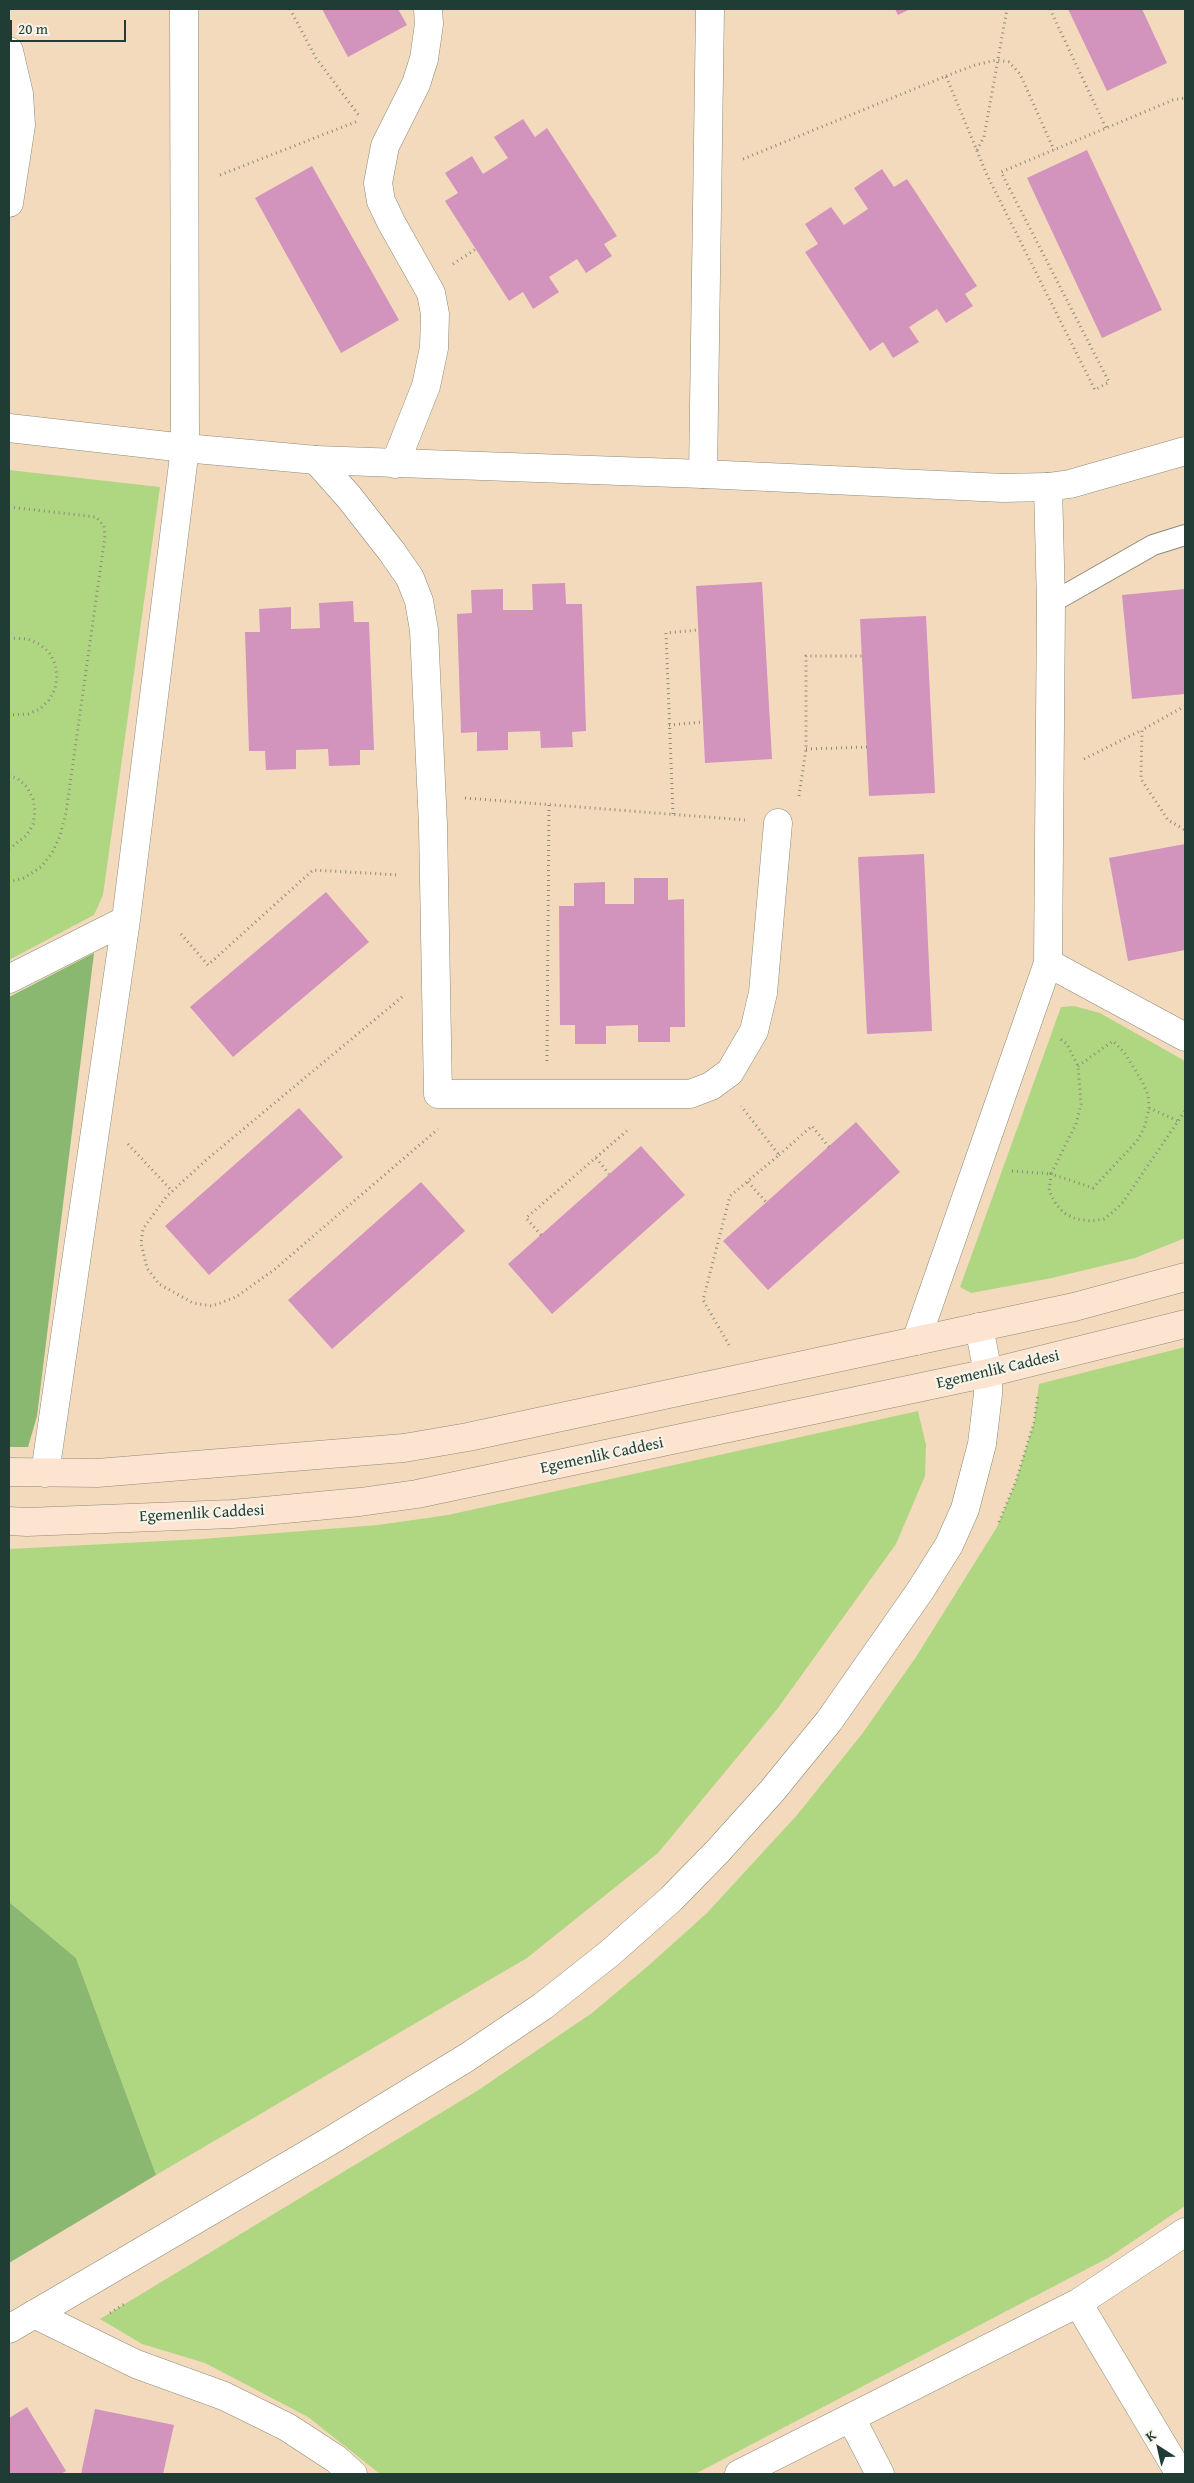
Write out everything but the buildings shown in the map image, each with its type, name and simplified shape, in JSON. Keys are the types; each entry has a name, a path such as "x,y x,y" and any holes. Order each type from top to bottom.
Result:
{"main road":[{"path":"9,1472 97,1473 404,1448 468,1437 916,1341 1074,1306 1185,1276"},
{"name":"Egemenlik Caddesi","path":"9,1521 232,1514 360,1502 417,1494 988,1373 1185,1324"}],"street":[{"path":"45,1473 126,920 185,448 184,9"},
{"path":"395,464 426,386 434,348 435,314 431,293 391,222 381,201 378,183 385,146 416,84 424,60 429,24 428,9"},
{"path":"703,474 710,9"},
{"path":"9,51 19,94 21,125 9,203"},
{"path":"9,428 185,448 316,460 703,474 1003,488 1048,487 1100,477 1185,451"},
{"path":"316,460 349,496 392,552 410,578 419,601 424,630 432,796 438,1094 690,1094 711,1086 720,1080 730,1072 754,1031 763,993 778,823"},
{"path":"916,1341 1048,964 1051,603 1048,487"},
{"path":"9,979 126,920"},
{"path":"1048,964 1185,1037"},
{"path":"9,2329 466,2058 580,1979 671,1898 772,1791 829,1721 920,1591 949,1545 965,1508 977,1470 986,1419 988,1373 979,1326"},
{"path":"739,2474 1078,2302 1185,2232"},
{"path":"1078,2302 1180,2474"},
{"path":"34,2314 136,2364 224,2396 287,2427 336,2459 353,2474"},
{"path":"851,2418 880,2474"}],"lane":[{"path":"1051,603 1153,545 1185,535"}],"path":[{"path":"184,188 362,120 316,58 290,9"},
{"path":"977,151 984,137 996,60 1007,9"},
{"path":"1050,9 1106,128"},
{"path":"708,174 946,76 975,65 996,60 1009,62 1020,74 1054,150"},
{"path":"946,76 987,176 1095,390 1109,382 1001,172 1173,100 1185,98"},
{"path":"9,507 96,517 104,526 105,536 66,813 60,836 52,853 41,867 24,878 9,882"},
{"path":"673,814 666,633 698,630"},
{"path":"9,638 28,639 39,644 52,658 57,676 55,689 49,700 40,709 28,714 9,716"},
{"path":"432,796 794,824 806,749 806,656 862,656"},
{"path":"1049,777 1185,706"},
{"path":"670,725 703,722"},
{"path":"1142,730 1141,779 1168,820 1185,830"},
{"path":"806,749 866,747"},
{"path":"9,775 18,779 27,787 33,799 35,811 33,824 27,835 9,849"},
{"path":"546,1094 549,804"},
{"path":"181,934 208,965 313,870 434,877"},
{"path":"436,969 205,1161 172,1191 151,1214 143,1229 142,1254 147,1268 159,1284 193,1303 212,1306 236,1297 275,1269 478,1094"},
{"path":"1026,1026 1045,1031 1067,1044 1078,1066 1081,1104 1076,1124 1051,1174 1050,1191 1056,1204 1064,1213 1076,1219 1091,1221 1104,1219 1123,1202 1185,1110"},
{"path":"976,1169 1051,1174 1093,1188 1137,1141 1145,1126 1149,1108 1148,1095 1142,1081 1124,1052 1113,1041 1078,1066"},
{"path":"720,1080 779,1155"},
{"path":"541,1235 526,1218 669,1094"},
{"path":"1149,1108 1178,1121"},
{"path":"98,1111 172,1191"},
{"path":"731,1349 703,1300 730,1196 812,1126 829,1146"},
{"path":"596,1158 609,1174"},
{"path":"748,1182 766,1202"}],"green space":[{"path":"9,470 160,487 103,895 94,915 9,960"},
{"path":"94,953 37,1416 28,1447 9,1447 9,997"},
{"path":"1074,1006 1100,1013 1185,1061 1185,1238 1135,1258 1052,1278 971,1293 960,1287 1061,1007"},
{"path":"1185,1347 1185,2206 1108,2258 695,2474 380,2474 308,2417 205,2363 142,2344 100,2319 477,2091 592,2013 648,1966 707,1913 797,1815 862,1734 916,1657 997,1527 1016,1481 1034,1422 1039,1384"},
{"path":"918,1411 926,1445 925,1476 896,1544 778,1708 658,1853 527,1958 156,2175 76,1958 9,1902 9,1549 202,1539 378,1525 448,1515"},
{"path":"9,1902 76,1958 156,2175 9,2263"}]}
